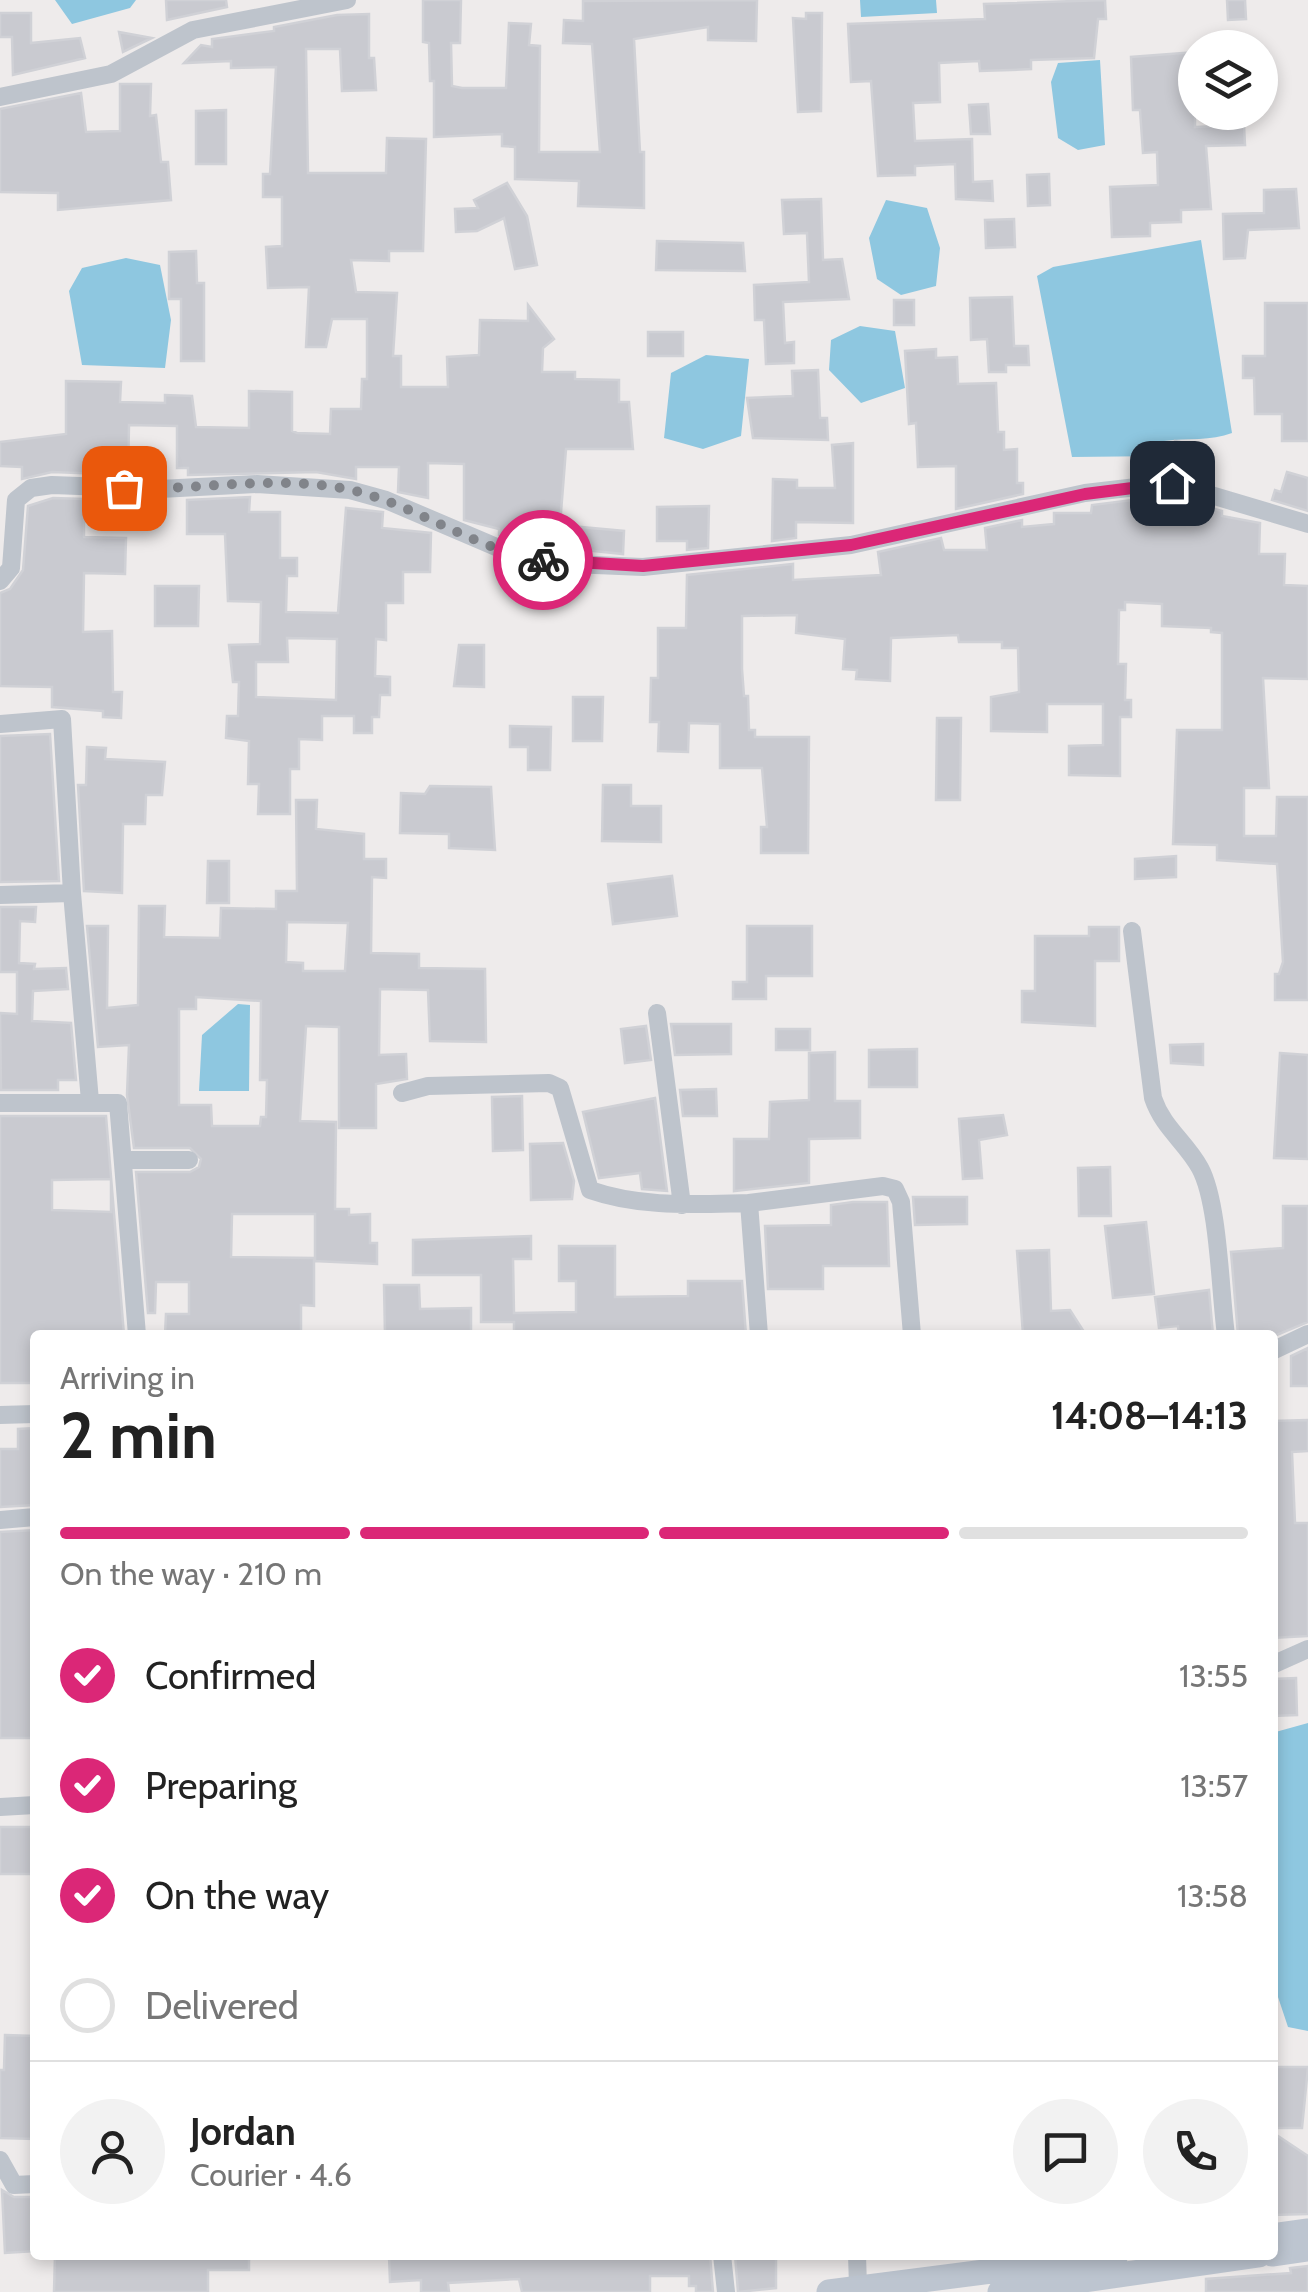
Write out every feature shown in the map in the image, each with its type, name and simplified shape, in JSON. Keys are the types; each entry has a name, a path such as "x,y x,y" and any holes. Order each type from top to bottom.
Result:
{"main road":[{"path":"1278,2235 1308,2231"},
{"path":"1278,2253 1308,2250"},
{"path":"829,2292 1074,2260"},
{"path":"1000,2292 1225,2260"}],"street":[{"path":"0,97 111,74 193,30 346,0"},
{"path":"0,581 12,568 16,500 31,488 52,485 160,490 256,484 350,490 386,500 515,555 608,566 643,566 851,545 1085,494 1172,483 1308,524"},
{"path":"0,724 62,720 90,1101"},
{"path":"0,895 72,893"},
{"path":"1132,932 1153,1098 1159,1118 1200,1166 1210,1196 1225,1330"},
{"path":"657,1013 682,1204"},
{"path":"402,1093 428,1086 549,1083 560,1088 590,1190 614,1198 750,1204 883,1186 895,1189 900,1202 912,1330"},
{"path":"0,1102 118,1103 137,1330"},
{"path":"123,1160 190,1160"},
{"path":"750,1204 760,1330"},
{"path":"1278,1348 1308,1334"},
{"path":"0,1415 30,1414"},
{"path":"0,1520 30,1517"},
{"path":"1278,1662 1308,1650"},
{"path":"0,1807 30,1804"},
{"path":"0,2160 14,2185 30,2184"},
{"path":"723,2260 726,2292"},
{"path":"857,2260 858,2286"}],"water":[{"path":"55,0 136,0 130,8 72,24"},
{"path":"860,0 936,0 937,13 861,17"},
{"path":"1100,60 1105,145 1078,150 1058,138 1051,82 1058,63"},
{"path":"886,200 927,208 940,248 936,286 901,295 877,279 869,238"},
{"path":"1201,240 1232,433 1164,441 1165,456 1072,457 1037,276 1053,267"},
{"path":"126,258 160,265 171,320 165,368 82,365 69,291 82,268"},
{"path":"860,326 895,331 905,388 861,403 829,370 831,340"},
{"path":"706,355 749,359 741,436 703,449 664,438 671,373"},
{"path":"238,1004 250,1005 249,1091 199,1091 202,1035"},
{"path":"1308,1723 1308,2031 1288,2027 1278,1997 1278,1731"}],"building":[{"path":"166,0 226,0 227,7 167,20"},
{"path":"423,0 461,0 460,43 451,43 452,86 506,88 509,23 531,24 529,45 540,46 539,152 600,152 592,44 563,43 564,20 583,21 583,1 757,0 756,41 708,40 708,27 634,39 640,152 644,152 644,208 578,206 579,181 515,179 515,147 502,146 502,134 434,137 434,81 430,81 429,43 423,42"},
{"path":"1105,0 1106,19 1098,19 1094,58 1031,60 1031,69 980,71 979,61 939,63 940,102 913,103 915,141 972,139 973,182 992,181 993,201 956,199 955,164 915,166 915,175 878,176 871,81 851,82 848,24 985,19 984,4"},
{"path":"1227,0 1245,0 1246,19 1228,20"},
{"path":"0,13 31,13 31,43 80,38 85,58 13,75 12,37 0,37"},
{"path":"806,13 822,13 821,111 798,112 793,18 806,19"},
{"path":"369,14 369,58 374,58 376,90 342,91 340,49 306,49 308,173 386,173 387,138 426,139 423,251 389,251 389,261 351,260 356,292 397,293 393,356 401,356 401,387 448,387 447,357 479,355 480,320 528,321 528,305 554,339 543,348 542,372 575,372 575,379 619,380 619,402 629,402 633,449 566,449 560,525 624,531 623,554 518,543 499,535 499,529 464,520 464,464 428,463 428,498 398,492 399,467 356,467 356,479 316,472 188,475 188,468 177,468 177,426 129,425 128,475 52,472 22,479 22,467 0,466 0,442 66,434 66,381 121,382 120,402 165,403 165,395 192,396 196,427 249,428 249,391 292,392 292,431 297,433 330,434 331,409 361,409 362,379 367,379 367,319 332,319 326,347 306,347 309,287 268,288 266,247 282,246 282,197 263,197 263,174 270,174 276,67 231,68 231,61 184,63 201,45 212,47 212,39 274,31 274,27 337,15"},
{"path":"119,32 152,38 123,52"},
{"path":"1178,53 1178,130 1244,130 1245,145 1206,146 1211,209 1181,210 1181,222 1150,223 1150,236 1112,237 1110,187 1158,185 1157,152 1143,153 1140,110 1133,110 1131,57"},
{"path":"120,84 151,84 150,116 156,115 161,162 168,162 171,200 58,210 58,193 0,192 0,109 81,93 86,132 120,131"},
{"path":"988,104 990,134 971,134 969,105"},
{"path":"226,110 226,164 196,164 196,111"},
{"path":"1049,174 1050,205 1028,206 1027,175"},
{"path":"507,183 527,216 537,265 515,269 504,218 477,231 456,232 455,209 478,208 474,200"},
{"path":"1296,189 1299,228 1248,230 1245,258 1224,259 1223,214 1264,213 1264,190"},
{"path":"821,199 823,260 842,259 849,299 783,302 785,343 794,342 794,363 766,364 764,320 755,320 754,285 809,282 807,233 784,234 782,200"},
{"path":"1014,219 1015,247 986,248 985,220"},
{"path":"657,241 743,243 745,271 656,270"},
{"path":"196,251 197,283 204,283 204,361 181,361 181,299 169,299 169,252"},
{"path":"1012,297 1014,346 1028,346 1029,365 1006,365 1006,372 989,372 987,339 971,340 970,298"},
{"path":"894,300 914,300 914,325 894,325"},
{"path":"1265,303 1308,303 1308,441 1282,441 1282,414 1255,414 1254,378 1243,378 1243,356 1265,356"},
{"path":"648,332 683,332 683,356 648,356"},
{"path":"936,349 936,358 957,357 958,384 996,383 998,432 1004,432 1004,450 1017,449 1017,483 1023,483 1023,494 956,509 956,466 918,467 916,423 909,424 905,351"},
{"path":"818,370 820,418 827,418 828,440 753,438 747,398 793,396 792,371"},
{"path":"1175,441 1207,447 1207,469 1175,469"},
{"path":"853,443 853,523 796,522 796,538 772,541 773,479 797,480 797,488 835,488 832,445"},
{"path":"1287,472 1308,478 1308,511 1272,500 1275,490 1281,492"},
{"path":"250,497 249,512 280,512 280,558 297,558 297,576 287,576 286,612 338,613 346,508 383,512 382,528 431,533 430,572 403,572 403,603 386,603 386,640 376,639 375,676 390,677 390,695 380,695 379,717 372,717 372,733 354,733 354,716 322,716 322,740 299,739 299,769 290,769 290,814 258,814 259,784 248,784 249,741 226,738 227,716 238,716 239,682 233,682 229,645 260,644 261,602 228,601 225,534 187,534 187,500","holes":["287,638 337,639 336,700 256,697 256,662 288,662"]},
{"path":"1157,497 1157,506 1211,508 1222,511 1222,516 1260,523 1259,554 1285,554 1284,585 1308,586 1308,679 1263,678 1269,788 1244,788 1244,836 1276,836 1277,797 1308,797 1308,1000 1275,1000 1275,974 1279,974 1283,962 1277,864 1217,860 1217,845 1173,844 1177,730 1222,730 1222,633 1211,632 1211,628 1162,626 1162,604 1125,602 1125,610 1119,610 1118,664 1126,664 1125,700 1131,700 1131,717 1120,717 1120,776 1069,775 1069,746 1103,745 1103,704 1047,704 1047,732 991,731 991,697 1019,692 1018,648 1002,648 1002,642 959,642 958,635 891,638 890,681 856,679 857,670 843,669 845,639 796,633 797,615 742,616 742,669 749,730 755,730 755,737 809,737 808,853 761,853 761,827 767,827 762,768 720,768 720,724 689,723 688,752 658,751 659,722 650,722 651,678 658,678 658,628 686,628 687,575 793,564 793,580 881,575 878,552 941,538 944,550 987,550 985,528 1022,520 1022,527 1054,524 1054,513 1091,513 1092,505"},
{"path":"53,498 84,499 84,537 126,538 125,574 84,573 83,632 112,631 113,692 122,692 121,718 103,717 103,711 52,707 52,687 0,686 0,593 10,589 23,570 28,506"},
{"path":"709,506 708,548 687,550 687,541 657,541 657,507"},
{"path":"155,586 199,586 198,626 155,626"},
{"path":"459,645 484,645 484,687 454,686"},
{"path":"573,697 603,697 602,741 573,741"},
{"path":"937,718 961,718 960,800 936,800"},
{"path":"510,726 551,727 550,770 528,770 528,747 510,747"},
{"path":"50,734 59,881 0,882 0,736"},
{"path":"87,747 106,748 105,759 165,762 162,795 146,795 145,824 123,824 122,893 84,891 78,785 86,785"},
{"path":"603,785 631,785 631,806 661,806 661,842 602,841"},
{"path":"430,786 491,787 495,850 449,848 449,834 400,833 401,793 425,794"},
{"path":"296,800 317,800 316,829 364,834 364,859 386,859 386,878 372,877 371,953 419,954 419,968 485,969 486,1042 430,1041 428,990 380,989 379,1055 406,1054 407,1079 376,1084 376,1128 339,1128 339,1027 306,1026 300,1121 336,1122 335,1209 349,1209 349,1215 370,1214 370,1243 377,1243 377,1264 315,1261 315,1214 232,1214 231,1257 314,1258 314,1306 301,1305 301,1330 165,1330 166,1314 189,1314 189,1282 156,1282 155,1313 148,1313 136,1172 190,1172 199,1167 201,1159 190,1148 134,1148 127,1095 129,1045 98,1047 87,926 108,926 107,1008 138,1005 139,906 165,906 164,937 220,938 221,908 276,909 276,891 297,891","holes":["287,922 348,923 345,971 303,971 303,963 286,962","196,997 261,1001 260,1080 267,1080 266,1117 261,1117 260,1126 212,1126 211,1105 179,1105 179,1009 196,1009"]},
{"path":"1176,856 1176,877 1135,879 1135,859"},
{"path":"208,861 229,861 229,903 207,903"},
{"path":"672,876 677,916 613,924 608,884"},
{"path":"0,907 36,907 35,922 20,921 19,963 35,964 34,969 66,968 68,989 33,991 32,1021 71,1023 76,1080 58,1080 58,1090 1,1090 0,1013 17,1014 17,972 0,972"},
{"path":"747,926 812,926 812,976 766,976 766,999 733,999 733,982 747,982"},
{"path":"1089,927 1119,927 1119,961 1095,961 1095,1026 1022,1022 1022,991 1035,991 1035,936 1089,936"},
{"path":"671,1024 731,1024 731,1054 675,1055"},
{"path":"646,1026 651,1060 625,1063 621,1029"},
{"path":"776,1029 810,1029 810,1050 776,1050"},
{"path":"1203,1044 1203,1065 1171,1063 1170,1045"},
{"path":"917,1049 917,1087 869,1087 869,1050"},
{"path":"835,1052 835,1101 860,1101 860,1138 809,1139 809,1183 734,1191 734,1139 769,1139 770,1102 809,1100 809,1053"},
{"path":"1280,1053 1308,1055 1308,1159 1274,1158"},
{"path":"716,1089 717,1116 683,1116 680,1090"},
{"path":"522,1096 523,1150 493,1151 492,1097"},
{"path":"655,1098 667,1191 642,1189 640,1173 599,1178 583,1112"},
{"path":"1003,1115 1007,1135 979,1140 982,1178 963,1179 959,1119"},
{"path":"0,1116 106,1116 124,1330 30,1330 30,1383 0,1383","holes":["111,1179 111,1212 52,1210 52,1180"]},
{"path":"563,1143 574,1181 572,1199 531,1200 530,1144"},
{"path":"1110,1167 1111,1216 1079,1216 1078,1168"},
{"path":"913,1197 967,1197 967,1224 915,1225"},
{"path":"887,1202 889,1266 823,1266 823,1289 768,1289 765,1226 831,1225 831,1205"},
{"path":"1283,1206 1308,1206 1308,1322 1278,1334 1278,1330 1238,1330 1231,1252 1283,1248"},
{"path":"1146,1222 1154,1294 1113,1298 1105,1226"},
{"path":"531,1236 531,1259 513,1259 514,1313 576,1312 576,1281 559,1281 559,1246 615,1246 615,1297 688,1296 688,1281 742,1281 746,1330 514,1330 514,1322 481,1322 481,1275 413,1275 413,1240"},
{"path":"1049,1250 1051,1311 1070,1310 1083,1330 1023,1330 1017,1251"},
{"path":"384,1285 419,1285 420,1309 471,1308 471,1330 385,1330"},
{"path":"1209,1290 1213,1330 1159,1328 1155,1297"},
{"path":"1308,1348 1308,1386 1291,1386 1291,1356"},
{"path":"1308,1420 1308,1451 1292,1452 1295,1523 1308,1523 1308,1636 1278,1638 1278,1421"},
{"path":"30,1428 30,1505 0,1507 0,1449 18,1449 18,1429"},
{"path":"30,1530 30,1738 0,1738 0,1532"},
{"path":"1296,1678 1297,1715 1278,1716 1278,1679"},
{"path":"0,1827 30,1827 30,1874 0,1874"},
{"path":"5,2035 30,2036 30,2139 0,2138 0,2070 4,2070"},
{"path":"1278,2067 1308,2067 1302,2128 1278,2128"},
{"path":"1278,2136 1308,2156 1308,2214 1278,2215"},
{"path":"2,2190 14,2197 30,2197 30,2251 5,2253"},
{"path":"55,2260 249,2260 249,2270 208,2270 208,2292 54,2292"},
{"path":"389,2260 710,2260 713,2292 696,2292 696,2286 689,2286 689,2276 650,2276 650,2292 522,2292 519,2279 448,2283 449,2292 421,2292 421,2280 390,2282"},
{"path":"735,2260 776,2260 776,2288 738,2292"},
{"path":"1308,2266 1308,2292 1206,2292 1206,2279 1291,2273 1290,2268"}],"way so far":[{"path":"124,488 160,490 256,484 350,490 386,500 515,555 543,560"}],"route":[{"path":"543,560 643,566 851,545 1085,494 1172,483"}]}
